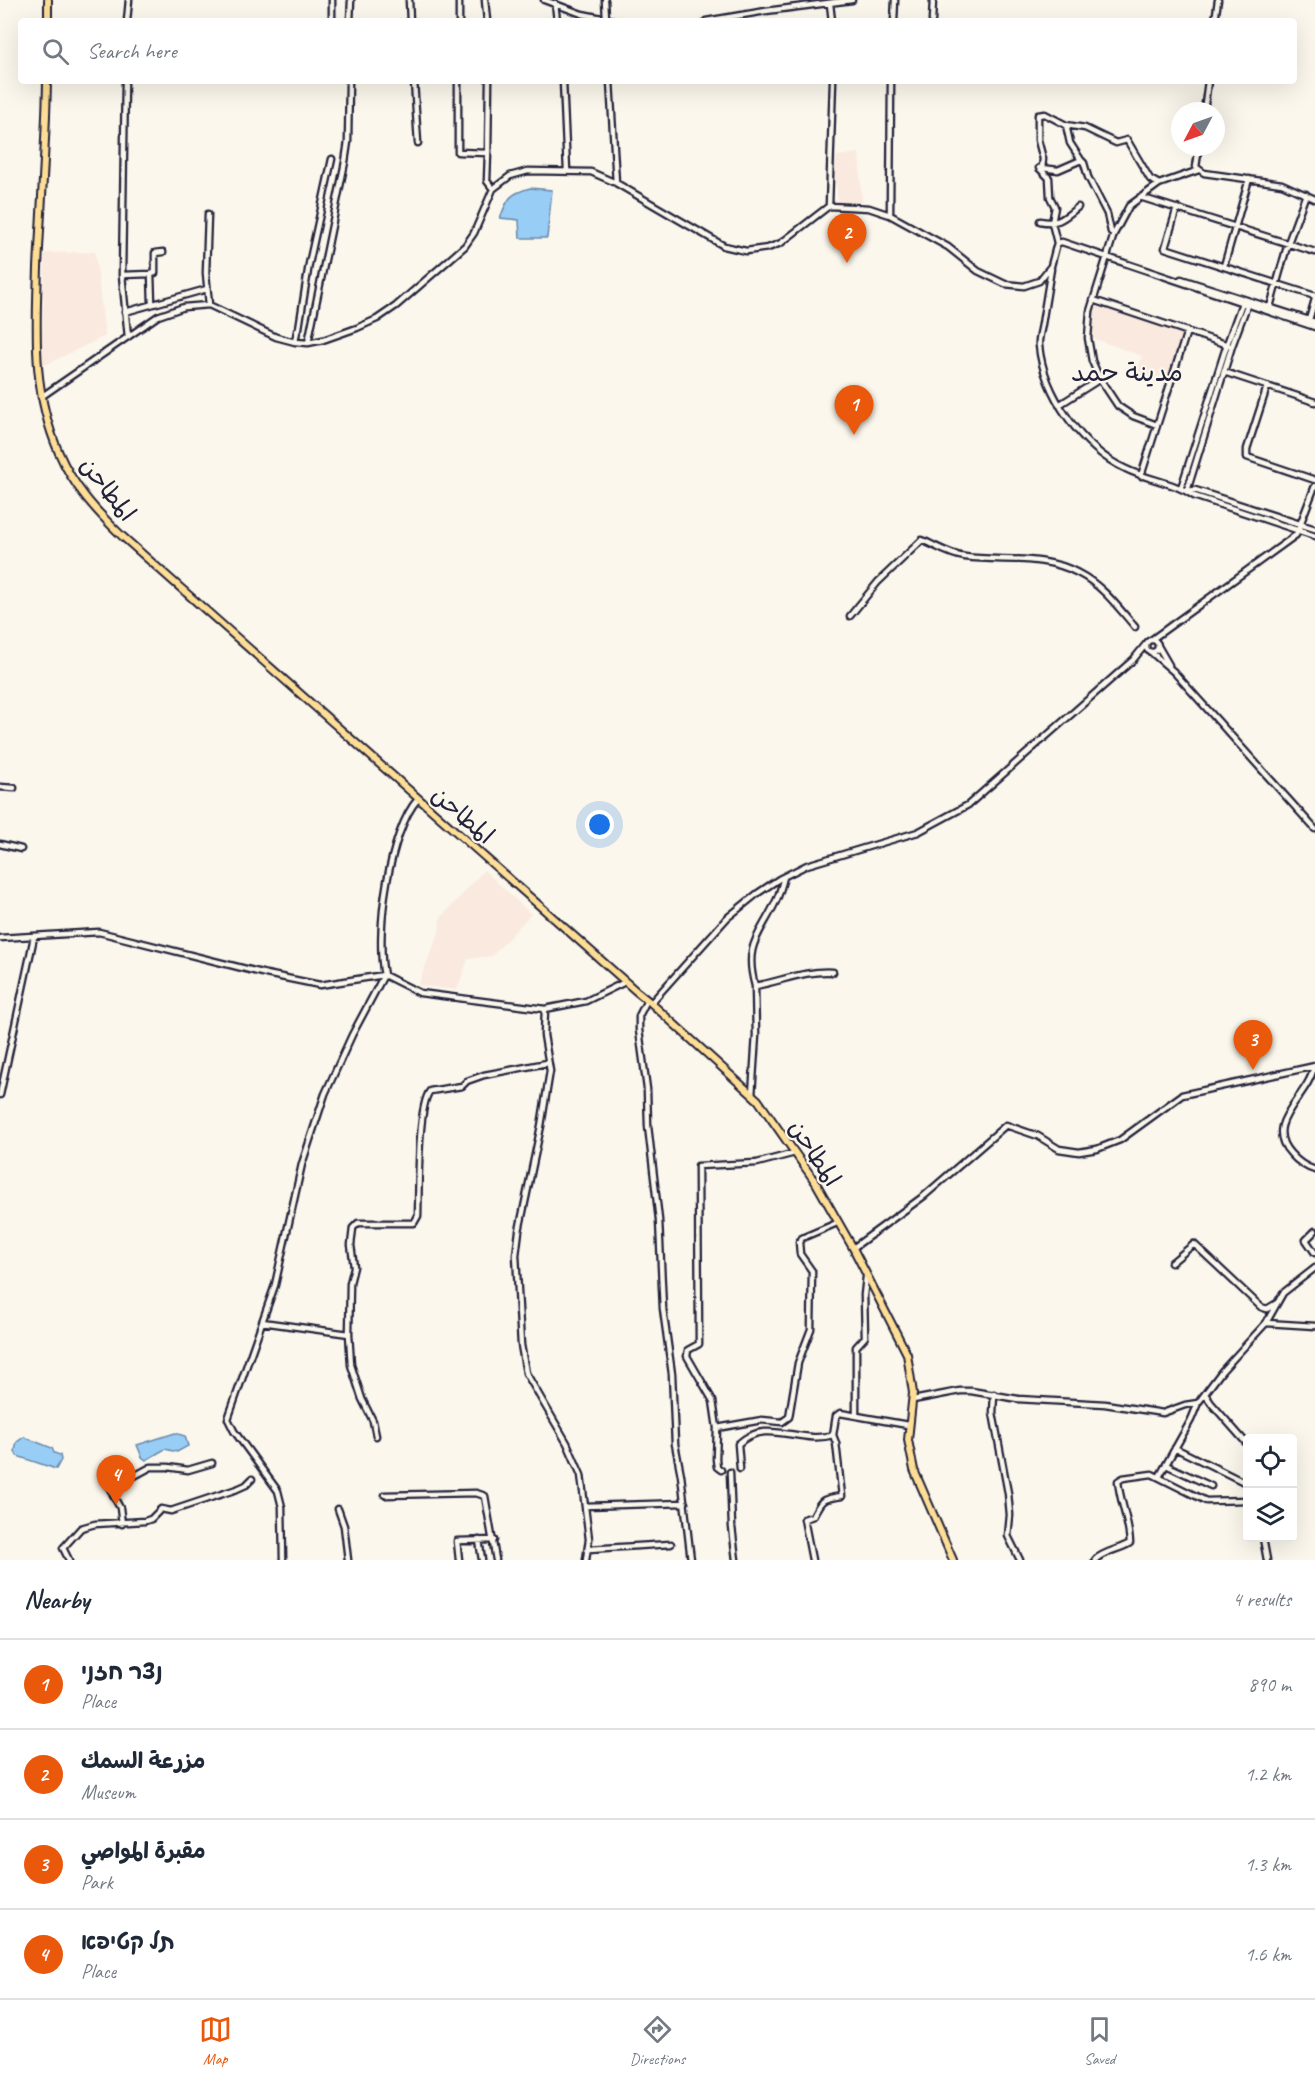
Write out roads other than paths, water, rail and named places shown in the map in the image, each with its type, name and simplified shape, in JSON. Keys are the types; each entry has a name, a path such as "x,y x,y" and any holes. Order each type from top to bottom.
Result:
{"main road":[{"path":"48,0 48,18"},
{"name":"المطاحن","path":"47,84 47,132 42,186 36,334 37,374 50,430 62,459 81,491 122,536 753,1095 807,1168 853,1248 907,1354 912,1375 913,1400 908,1425 908,1440 914,1470 953,1560"}],"street":[{"path":"128,18 129,0"},
{"path":"332,0 332,18"},
{"path":"350,18 351,0"},
{"path":"408,0 410,18"},
{"path":"459,0 459,18"},
{"path":"485,0 487,18"},
{"path":"544,0 555,2 582,14 601,18"},
{"path":"605,0 606,18"},
{"path":"724,18 852,0"},
{"path":"894,18 895,0"},
{"path":"932,18 933,0"},
{"path":"1215,18 1218,0"},
{"path":"555,2 557,18"},
{"path":"830,4 832,18"},
{"path":"125,84 122,275 128,337"},
{"path":"308,343 345,162 350,84"},
{"path":"414,84 418,143"},
{"path":"458,84 458,152 488,153"},
{"path":"489,84 486,181 492,189"},
{"path":"563,84 567,171"},
{"path":"610,84 616,183"},
{"path":"829,207 833,84"},
{"path":"890,215 891,84"},
{"path":"1205,102 1208,84"},
{"path":"1159,184 1149,179 1127,140 1116,143 1085,128 1066,125 1045,114 1038,115 1038,140 1043,159 1042,168 1039,168 1049,178 1050,197 1055,207 1052,223 1057,243 1039,345 1051,389 1077,432 1104,456 1124,469 1184,490 1194,496 1315,536"},
{"path":"1066,125 1070,143 1084,162 1091,183 1107,214 1111,232 1114,234"},
{"path":"1198,156 1197,167 1204,173 1282,184 1315,199"},
{"path":"295,342 332,159"},
{"path":"1042,168 1058,170 1081,160"},
{"path":"1157,425 1133,416 1118,406 1100,379 1092,361 1088,338 1090,311 1114,234 1125,212 1140,197 1159,184 1199,170"},
{"path":"41,397 158,316 184,307 209,305 276,336 295,342 308,343 323,340 357,328 396,306 465,246 474,233 492,189 510,176 528,171 591,172 616,183 724,246 746,251 768,248 781,243 829,207 869,208 890,215 948,247 978,271 1005,284 1024,286 1032,284 1045,276 1052,266"},
{"path":"1224,266 1249,179"},
{"path":"1270,307 1288,243 1306,194"},
{"path":"1140,197 1315,252"},
{"path":"1040,221 1058,222 1078,207"},
{"path":"1177,208 1165,249 1224,266 1315,298 1308,320"},
{"path":"208,214 207,289 209,305"},
{"path":"1057,243 1062,242 1315,322"},
{"path":"122,275 155,273 155,253 163,252"},
{"path":"151,274 152,304"},
{"path":"125,312 207,289"},
{"path":"1093,300 1230,345"},
{"path":"1246,301 1315,327"},
{"path":"1184,490 1246,301"},
{"path":"1142,476 1187,331"},
{"path":"1184,490 1224,372 1230,345"},
{"path":"1224,372 1315,402"},
{"path":"1059,405 1100,379"},
{"path":"1267,387 1247,448 1247,457 1315,480"},
{"path":"1174,672 1146,649 1157,636 1279,549 1299,530 1315,486"},
{"path":"1184,490 1195,490 1315,529"},
{"path":"850,616 878,582 922,540 964,557 1046,562 1066,567 1103,590 1135,627"},
{"path":"1133,660 1156,651 1153,643"},
{"path":"691,1560 685,1503 675,1444 672,1374 663,1309 659,1220 639,1016 649,1001 728,918 758,893 785,876 828,857 918,832 968,805 1153,643"},
{"path":"1153,643 1174,672 1315,829"},
{"path":"0,787 14,788"},
{"path":"283,1560 282,1507 278,1491 234,1431 228,1419 283,1257 302,1164 325,1094 352,1035 384,975 381,943 390,867 404,820 418,799"},
{"path":"0,844 21,849"},
{"path":"753,1095 756,1035 755,986 751,970 752,948 777,899 785,876"},
{"path":"0,939 99,932 266,974 320,985 384,975 420,993 544,1009 585,1001 625,982"},
{"path":"0,1095 34,937"},
{"path":"755,986 808,972 834,972"},
{"path":"544,1009 544,1035 550,1071 516,1255 521,1345 526,1373 567,1443 581,1475 589,1549 586,1560"},
{"path":"376,1436 373,1422 351,1365 349,1334 350,1283 354,1267 351,1245 353,1228 358,1223 414,1223 418,1216 418,1161 426,1096 430,1091 462,1086 467,1081 484,1075 548,1063"},
{"path":"853,1248 924,1196 1006,1125 1038,1136 1059,1149 1079,1152 1097,1149 1120,1140 1182,1095 1314,1066 1311,1077 1281,1126 1282,1139 1288,1151 1303,1164 1315,1170"},
{"path":"721,1470 717,1467 716,1459 717,1428 713,1401 693,1368 687,1353 699,1344 698,1166 757,1163 795,1153"},
{"path":"717,1428 762,1420 782,1422 789,1417 798,1363 811,1329 812,1271 800,1254 799,1242 802,1238 837,1223"},
{"path":"1315,1231 1306,1240 1315,1252"},
{"path":"1172,1263 1194,1244 1261,1307 1267,1309 1277,1304"},
{"path":"1159,1477 1198,1403 1222,1371 1266,1323 1288,1287 1315,1268"},
{"path":"856,1415 856,1347 865,1337 866,1277"},
{"path":"262,1322 349,1334"},
{"path":"1266,1323 1315,1326"},
{"path":"913,1400 960,1391 1018,1399 1105,1404 1163,1413 1198,1403"},
{"path":"994,1394 993,1413 1008,1493 1010,1515 1008,1536 1020,1560"},
{"path":"1205,1394 1243,1439"},
{"path":"812,1560 804,1519 813,1516 823,1499 842,1496 836,1443 833,1436 837,1414 856,1415 908,1425"},
{"path":"740,1469 738,1444 759,1432 819,1438 833,1436"},
{"path":"1175,1448 1243,1482"},
{"path":"122,1524 120,1508 109,1487 113,1483 127,1480 151,1467 188,1470 212,1462"},
{"path":"1166,1465 1211,1486"},
{"path":"730,1472 736,1560"},
{"path":"1095,1560 1097,1556 1119,1550 1130,1543 1126,1513 1119,1494 1118,1481 1123,1478 1152,1474 1206,1501 1243,1500"},
{"path":"69,1560 63,1548 81,1528 95,1524 145,1521 151,1519 161,1509 171,1511 237,1489 252,1479"},
{"path":"385,1495 476,1493 485,1496 496,1560"},
{"path":"585,1506 685,1503"},
{"path":"338,1509 344,1526 348,1560"},
{"path":"479,1540 482,1560"},
{"path":"459,1560 457,1541 494,1540"},
{"path":"1264,1542 1267,1560"},
{"path":"589,1549 671,1544"}],"water":[{"path":"530,188 552,190 547,238 520,238 519,220 500,218 513,195"},
{"path":"175,1433 185,1436 188,1446 177,1452 165,1449 146,1460 142,1457 137,1445"},
{"path":"24,1437 52,1448 54,1453 60,1455 61,1460 56,1469 17,1456 15,1451 17,1442"}],"place":[{"name":"مزرعة السمك","path":"847,263"},
{"name":"נצר חזני","path":"854,435"},
{"name":"مقبرة المواصي","path":"1253,1070"},
{"name":"תל קטיפא","path":"116,1505"}],"district":[{"name":"مدينة حمد","path":"1127,372"}]}
